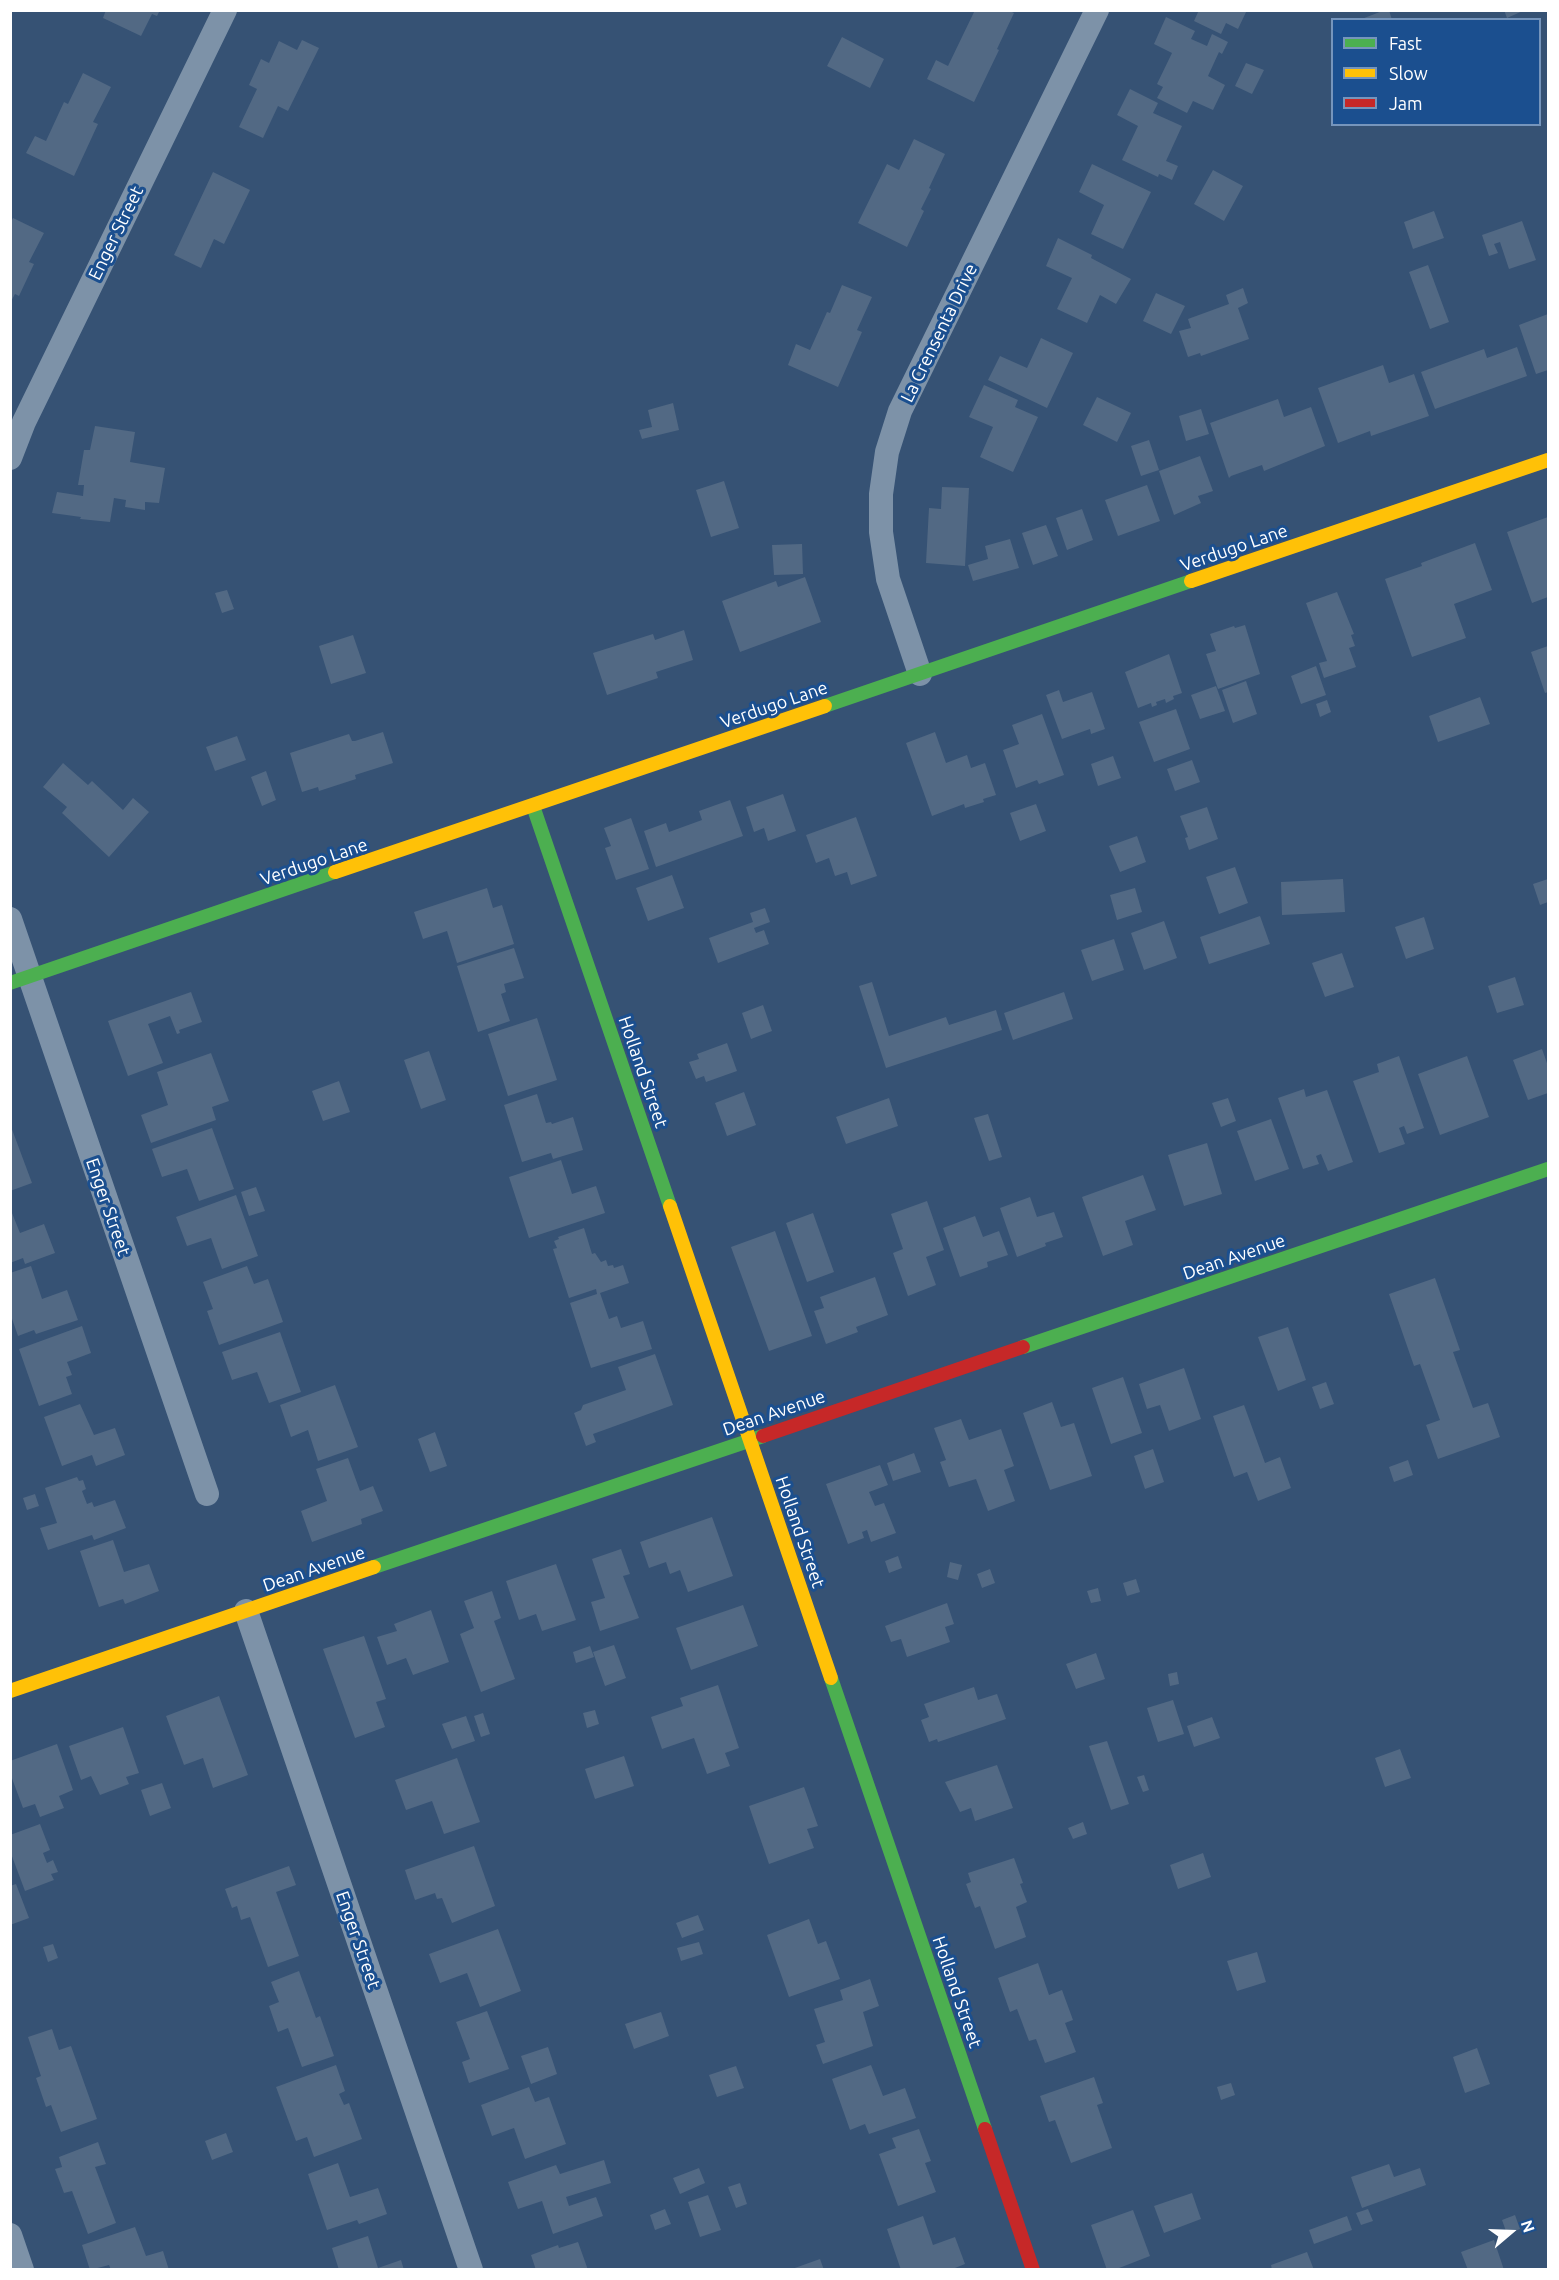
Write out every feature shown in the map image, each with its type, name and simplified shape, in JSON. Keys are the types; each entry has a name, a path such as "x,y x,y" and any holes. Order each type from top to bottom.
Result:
{"street":[{"name":"Enger Street","path":"10,458 24,422 225,10"},
{"name":"La Crensenta Drive","path":"920,674 888,579 881,532 881,494 888,452 900,411 1097,10"},
{"name":"Verdugo Lane","path":"20,980 1548,460"},
{"name":"Holland Street","path":"533,806 1033,2270"},
{"name":"Enger Street","path":"10,919 20,980 207,1494"},
{"name":"Dean Avenue","path":"10,1691 1548,1169"},
{"name":"Enger Street","path":"246,1611 471,2270"},
{"path":"10,2235 22,2270"}],"building":[{"path":"106,10 160,10 157,16 152,14 141,36 103,18"},
{"path":"975,10 1008,10 1014,13 974,102 927,79 936,60 948,66"},
{"path":"1199,10 1247,10 1238,29 1226,23 1221,34 1194,21"},
{"path":"1389,10 1391,18 1364,18"},
{"path":"1504,10 1525,10 1507,18"},
{"path":"1166,17 1195,31 1191,39 1207,46 1212,34 1228,42 1222,54 1219,52 1208,76 1225,85 1213,110 1193,101 1187,113 1157,98 1163,87 1157,84 1172,53 1154,44"},
{"path":"842,37 884,59 870,88 827,66"},
{"path":"302,40 319,48 288,111 278,106 263,138 239,127 257,89 249,85 261,59 269,63 279,41 297,50"},
{"path":"1246,63 1264,70 1252,94 1235,86"},
{"path":"83,73 111,87 93,122 98,124 74,176 26,153 35,136 46,141 64,102 68,104"},
{"path":"1130,89 1158,103 1153,113 1182,126 1166,161 1178,166 1172,180 1159,174 1158,177 1122,160 1138,126 1117,115"},
{"path":"914,139 945,154 921,209 924,211 907,247 858,223 887,164 899,170"},
{"path":"1092,164 1151,192 1123,249 1091,234 1104,205 1079,192"},
{"path":"1213,170 1243,186 1224,221 1194,204"},
{"path":"213,172 250,190 224,244 214,239 201,268 174,255"},
{"path":"1434,211 1444,238 1413,249 1404,222"},
{"path":"13,218 44,233 29,262 34,264 19,296 15,294 10,303 10,224"},
{"path":"1522,221 1536,260 1509,269 1500,242 1494,244 1498,253 1489,256 1482,235"},
{"path":"1058,238 1092,255 1091,258 1131,279 1116,304 1100,295 1087,323 1057,309 1072,278 1046,266"},
{"path":"1428,265 1449,322 1430,329 1409,272"},
{"path":"842,285 872,297 857,330 862,332 838,387 788,365 796,344 810,350"},
{"path":"1243,288 1248,303 1238,308 1249,339 1201,356 1200,353 1188,357 1179,331 1191,328 1188,319 1229,304 1226,295"},
{"path":"1156,293 1185,306 1171,334 1143,321"},
{"path":"1548,314 1548,370 1536,374 1519,325"},
{"path":"1041,338 1073,353 1047,408 988,380 1000,356 1027,368"},
{"path":"1517,347 1527,376 1435,409 1421,372 1484,349 1487,358"},
{"path":"1383,365 1389,383 1414,374 1429,416 1371,436 1370,431 1338,443 1318,388"},
{"path":"984,385 1018,400 1015,407 1038,417 1013,472 980,457 993,427 969,417"},
{"path":"1097,397 1131,413 1117,442 1083,425"},
{"path":"1278,399 1284,417 1311,407 1325,446 1264,471 1262,465 1229,478 1210,423"},
{"path":"673,403 679,430 642,439 639,430 652,427 648,410"},
{"path":"1201,409 1209,434 1186,441 1179,416"},
{"path":"95,426 135,432 130,462 165,468 159,503 145,502 145,510 125,507 126,500 114,498 110,522 52,513 57,492 83,496 84,485 78,485 84,450 90,450"},
{"path":"1149,440 1159,470 1141,476 1131,446"},
{"path":"1200,456 1213,491 1198,496 1201,503 1174,515 1159,471"},
{"path":"724,481 739,528 711,537 696,490"},
{"path":"1147,485 1160,521 1118,536 1105,500"},
{"path":"942,487 969,488 965,566 926,563 929,508 941,509"},
{"path":"1082,509 1093,540 1067,550 1056,518"},
{"path":"1548,517 1548,597 1532,603 1507,532"},
{"path":"1046,525 1058,556 1033,565 1022,533"},
{"path":"1010,539 1019,568 973,581 968,565 988,559 985,546"},
{"path":"1475,543 1492,590 1454,604 1466,638 1412,657 1385,579"},
{"path":"802,544 803,574 774,575 772,545"},
{"path":"805,577 821,622 740,652 722,601 776,581 778,587"},
{"path":"227,590 234,609 222,613 215,593"},
{"path":"1337,592 1354,634 1351,635 1355,646 1349,648 1356,667 1324,678 1319,663 1327,661 1306,603"},
{"path":"1245,625 1260,674 1218,689 1206,654 1216,651 1210,634"},
{"path":"684,630 693,660 656,672 658,678 607,695 593,653 653,634 655,640"},
{"path":"353,635 366,673 331,684 319,646"},
{"path":"1548,646 1548,692 1545,693 1531,652"},
{"path":"1169,654 1182,693 1173,696 1174,699 1166,703 1165,699 1156,702 1157,705 1152,707 1151,703 1138,708 1125,672"},
{"path":"1316,666 1326,695 1301,704 1291,676"},
{"path":"1246,681 1257,714 1233,723 1222,690"},
{"path":"1216,686 1225,711 1200,719 1191,695"},
{"path":"1059,690 1063,702 1092,692 1105,729 1091,734 1090,729 1062,739 1046,695"},
{"path":"1480,697 1490,724 1438,742 1429,716"},
{"path":"1327,700 1331,712 1320,717 1316,704"},
{"path":"1176,709 1190,749 1154,762 1139,722"},
{"path":"1042,714 1064,775 1039,784 1037,780 1016,788 1003,750 1019,744 1012,725"},
{"path":"383,732 393,763 355,775 356,779 319,791 318,787 302,792 290,753 349,734 352,741 355,741"},
{"path":"935,732 946,763 967,755 971,768 985,763 996,795 983,799 984,802 965,808 964,804 932,816 906,743"},
{"path":"237,736 246,760 215,771 206,747"},
{"path":"1113,756 1121,778 1098,786 1091,764"},
{"path":"1192,760 1200,782 1175,791 1167,769"},
{"path":"63,763 88,785 92,781 123,810 133,798 149,812 109,857 62,813 67,807 43,787"},
{"path":"266,771 276,800 262,806 251,777"},
{"path":"783,794 796,831 768,841 764,828 754,832 746,807"},
{"path":"730,800 743,836 656,867 644,831 666,823 669,832 702,820 699,811"},
{"path":"1036,804 1046,831 1020,841 1010,813"},
{"path":"1207,807 1218,839 1189,850 1185,838 1188,837 1180,816"},
{"path":"856,817 877,876 851,885 847,872 835,876 829,858 816,863 806,835"},
{"path":"631,818 649,869 616,880 605,848 611,846 604,828"},
{"path":"1137,836 1146,862 1120,872 1109,846"},
{"path":"1235,867 1248,903 1219,914 1206,877"},
{"path":"672,875 684,908 648,921 636,888"},
{"path":"1343,879 1345,912 1282,915 1281,882"},
{"path":"1548,879 1548,902 1540,905 1533,884"},
{"path":"487,888 493,908 502,905 514,944 457,963 447,931 423,939 414,912"},
{"path":"1135,888 1142,912 1117,920 1110,895"},
{"path":"765,908 770,922 754,928 756,933 764,930 769,944 718,963 709,938 753,922 750,913"},
{"path":"1260,916 1270,944 1209,964 1200,937"},
{"path":"1424,917 1434,949 1406,959 1395,927"},
{"path":"1164,921 1177,958 1144,970 1131,933"},
{"path":"1114,939 1124,970 1092,981 1081,950"},
{"path":"514,948 524,978 504,984 506,992 501,994 510,1021 478,1032 457,966"},
{"path":"1342,953 1354,987 1325,997 1312,963"},
{"path":"1515,977 1524,1005 1497,1013 1488,986"},
{"path":"872,982 889,1036 946,1017 949,1025 996,1010 1002,1030 886,1068 859,986"},
{"path":"191,992 202,1022 179,1030 180,1033 177,1034 170,1016 148,1024 163,1063 128,1076 108,1021"},
{"path":"1064,992 1073,1019 1013,1040 1004,1013"},
{"path":"763,1005 772,1031 751,1039 742,1013"},
{"path":"537,1018 557,1080 508,1096 488,1034"},
{"path":"727,1043 737,1071 706,1082 704,1076 696,1079 689,1062 699,1059 697,1054"},
{"path":"1542,1049 1548,1066 1548,1093 1528,1100 1513,1060"},
{"path":"429,1051 446,1100 421,1109 404,1060"},
{"path":"211,1053 229,1101 212,1107 216,1120 151,1143 141,1115 168,1105 157,1072"},
{"path":"1399,1056 1424,1128 1407,1134 1404,1126 1399,1128 1405,1144 1379,1153 1353,1081 1379,1072 1377,1064"},
{"path":"1467,1056 1489,1117 1440,1135 1418,1074"},
{"path":"339,1081 350,1112 323,1121 312,1091"},
{"path":"1304,1089 1306,1097 1327,1090 1353,1162 1328,1171 1321,1154 1316,1156 1319,1164 1303,1169 1278,1098"},
{"path":"744,1092 756,1125 727,1136 715,1103"},
{"path":"537,1094 546,1123 551,1122 552,1124 573,1117 583,1150 553,1159 551,1153 522,1162 504,1105"},
{"path":"889,1098 898,1126 846,1144 836,1117"},
{"path":"1228,1098 1236,1121 1221,1127 1212,1103"},
{"path":"988,1114 1002,1157 989,1161 974,1118"},
{"path":"1271,1119 1289,1169 1255,1181 1237,1131"},
{"path":"10,1124 32,1183 10,1191"},
{"path":"212,1128 234,1189 199,1201 187,1169 162,1177 152,1149"},
{"path":"1207,1143 1222,1194 1184,1206 1168,1155"},
{"path":"561,1160 572,1194 596,1186 605,1213 529,1238 509,1177"},
{"path":"1143,1175 1156,1210 1125,1221 1133,1245 1103,1256 1082,1197"},
{"path":"256,1187 265,1211 249,1216 241,1192"},
{"path":"236,1195 258,1256 222,1269 211,1238 187,1246 176,1217"},
{"path":"1030,1197 1037,1217 1054,1212 1063,1237 1017,1257 1000,1208"},
{"path":"927,1201 944,1250 926,1257 936,1285 908,1296 893,1253 903,1249 891,1214"},
{"path":"10,1208 20,1233 44,1224 55,1253 25,1264 23,1258 10,1263"},
{"path":"813,1213 834,1272 807,1282 786,1223"},
{"path":"975,1216 983,1237 999,1231 1008,1255 987,1262 988,1267 960,1277 943,1228"},
{"path":"584,1228 592,1254 595,1253 601,1262 606,1260 608,1266 613,1265 614,1268 623,1265 629,1283 600,1293 609,1319 617,1316 621,1328 643,1321 652,1349 591,1368 570,1303 597,1294 596,1289 569,1298 553,1249 557,1248 554,1241 559,1239 558,1237"},
{"path":"775,1231 812,1336 769,1351 731,1247"},
{"path":"31,1266 42,1299 67,1290 78,1320 36,1334 34,1330 18,1336 10,1313 10,1273"},
{"path":"247,1266 254,1284 268,1279 283,1322 219,1345 207,1311 213,1309 203,1282"},
{"path":"875,1277 888,1315 856,1327 858,1332 826,1344 814,1311 824,1308 820,1297"},
{"path":"1435,1278 1460,1350 1453,1352 1473,1408 1488,1403 1500,1437 1438,1459 1426,1425 1440,1420 1420,1364 1414,1366 1389,1294"},
{"path":"82,1326 91,1353 67,1362 72,1375 66,1377 72,1394 39,1406 19,1349"},
{"path":"1288,1327 1306,1380 1278,1391 1258,1337"},
{"path":"280,1332 301,1392 269,1403 257,1372 232,1380 222,1352"},
{"path":"655,1354 673,1405 593,1434 596,1442 586,1446 574,1413 581,1410 583,1405 626,1390 618,1367"},
{"path":"1184,1368 1201,1419 1169,1431 1160,1405 1147,1409 1139,1384"},
{"path":"1123,1377 1142,1433 1111,1444 1092,1388"},
{"path":"1326,1382 1334,1404 1320,1409 1312,1387"},
{"path":"335,1385 358,1447 318,1461 308,1430 291,1437 280,1405"},
{"path":"1052,1402 1061,1427 1074,1423 1092,1476 1050,1490 1023,1413"},
{"path":"80,1404 94,1435 115,1428 125,1455 96,1466 92,1455 62,1466 44,1417"},
{"path":"1244,1405 1265,1463 1280,1457 1291,1488 1258,1501 1247,1472 1234,1477 1213,1416"},
{"path":"961,1419 969,1440 1001,1429 1014,1466 1004,1470 1015,1501 988,1511 976,1479 949,1487 940,1462 946,1460 934,1428"},
{"path":"435,1432 447,1466 430,1472 418,1439"},
{"path":"1153,1449 1164,1482 1145,1489 1134,1456"},
{"path":"914,1453 921,1472 893,1481 887,1463"},
{"path":"348,1458 360,1491 373,1486 383,1511 361,1519 362,1524 312,1542 301,1511 327,1501 316,1469"},
{"path":"1408,1460 1413,1475 1394,1482 1389,1467"},
{"path":"880,1465 888,1485 869,1492 875,1506 884,1503 896,1533 871,1542 867,1530 862,1532 864,1538 848,1544 826,1484"},
{"path":"77,1477 79,1481 83,1480 86,1489 82,1491 87,1504 92,1502 94,1507 115,1500 126,1528 94,1540 92,1535 48,1550 40,1528 57,1523 45,1488"},
{"path":"35,1494 39,1506 27,1510 23,1498"},
{"path":"712,1517 733,1576 688,1592 680,1570 670,1574 666,1562 649,1568 640,1542"},
{"path":"113,1540 124,1572 149,1564 159,1591 125,1604 123,1599 99,1607 80,1551"},
{"path":"621,1549 630,1574 623,1576 639,1618 600,1631 591,1602 605,1598 592,1559"},
{"path":"898,1556 902,1568 889,1573 885,1561"},
{"path":"950,1562 962,1565 958,1580 947,1577"},
{"path":"556,1564 576,1620 542,1631 536,1614 519,1620 506,1581"},
{"path":"990,1569 995,1583 982,1588 977,1574"},
{"path":"1136,1579 1140,1592 1127,1596 1123,1583"},
{"path":"1098,1588 1101,1601 1091,1603 1087,1591"},
{"path":"492,1591 501,1618 494,1621 515,1679 481,1692 460,1634 474,1628 464,1601"},
{"path":"947,1603 954,1624 945,1627 950,1642 907,1657 901,1639 891,1642 885,1626"},
{"path":"743,1605 758,1646 691,1670 676,1628"},
{"path":"431,1610 449,1662 413,1675 406,1658 387,1665 377,1637 397,1631 394,1624"},
{"path":"364,1636 386,1699 376,1702 385,1727 355,1738 323,1649"},
{"path":"614,1645 626,1678 605,1686 593,1652"},
{"path":"590,1646 594,1657 576,1663 573,1652"},
{"path":"1096,1653 1105,1679 1076,1689 1066,1664"},
{"path":"1177,1672 1179,1684 1170,1686 1168,1674"},
{"path":"718,1685 739,1748 725,1753 730,1766 707,1774 694,1738 662,1749 651,1717 683,1706 680,1698"},
{"path":"974,1687 978,1700 997,1694 1006,1719 938,1742 937,1739 929,1742 921,1720 929,1717 924,1704"},
{"path":"219,1696 248,1775 213,1788 203,1758 184,1765 166,1716"},
{"path":"1173,1700 1184,1734 1158,1742 1147,1708"},
{"path":"595,1710 599,1724 587,1728 583,1713"},
{"path":"483,1713 490,1734 481,1737 474,1716"},
{"path":"466,1716 475,1741 452,1749 442,1724"},
{"path":"1212,1717 1220,1738 1194,1747 1187,1726"},
{"path":"123,1727 139,1773 126,1777 129,1784 100,1795 91,1776 81,1780 69,1746"},
{"path":"1107,1741 1129,1804 1111,1810 1089,1746"},
{"path":"57,1744 73,1790 59,1796 64,1808 40,1817 35,1804 23,1808 10,1773 10,1761"},
{"path":"1400,1749 1411,1778 1385,1787 1375,1758"},
{"path":"624,1756 634,1786 595,1799 585,1769"},
{"path":"457,1758 480,1822 444,1834 432,1801 406,1810 395,1780"},
{"path":"997,1765 1013,1808 975,1821 971,1808 960,1812 945,1782"},
{"path":"1144,1775 1149,1790 1143,1792 1137,1777"},
{"path":"162,1783 171,1808 150,1816 141,1790"},
{"path":"804,1787 818,1826 807,1829 814,1848 769,1864 749,1806"},
{"path":"1083,1822 1087,1834 1073,1839 1068,1828"},
{"path":"40,1824 50,1850 43,1853 47,1863 53,1860 58,1872 51,1874 54,1880 25,1891 10,1851 10,1835"},
{"path":"474,1846 495,1906 452,1923 442,1898 437,1899 435,1893 415,1900 405,1870"},
{"path":"1203,1853 1211,1877 1178,1889 1170,1865"},
{"path":"1014,1858 1027,1902 1016,1907 1026,1937 995,1949 980,1906 975,1908 966,1884 971,1882 968,1873"},
{"path":"289,1866 296,1885 276,1892 299,1956 268,1967 250,1917 241,1920 237,1906 232,1908 225,1889"},
{"path":"16,1884 29,1918 10,1925 10,1886"},
{"path":"698,1915 704,1930 682,1938 676,1923"},
{"path":"809,1919 818,1944 826,1941 840,1979 789,1997 767,1935"},
{"path":"498,1929 521,1991 480,2007 467,1973 440,1983 429,1954"},
{"path":"699,1942 703,1954 681,1961 677,1948"},
{"path":"53,1944 58,1958 48,1962 43,1947"},
{"path":"1257,1952 1266,1982 1237,1991 1227,1961"},
{"path":"1038,1963 1049,1995 1062,1990 1073,2020 1065,2023 1076,2052 1045,2063 1036,2039 1029,2041 1017,2009 1010,2012 998,1978"},
{"path":"299,1971 316,2018 320,2016 334,2056 302,2067 288,2028 278,2032 269,2006 279,2002 271,1982"},
{"path":"870,1979 879,2006 863,2012 873,2046 823,2064 816,2045 825,2042 814,2009 843,2000 840,1990"},
{"path":"487,2011 509,2069 469,2083 462,2062 470,2059 456,2022"},
{"path":"661,2012 669,2036 634,2049 625,2024"},
{"path":"52,2029 59,2050 71,2046 97,2119 61,2132 51,2105 46,2107 36,2078 41,2076 28,2037"},
{"path":"548,2047 557,2074 531,2084 521,2056"},
{"path":"1477,2048 1490,2084 1465,2093 1453,2057"},
{"path":"336,2065 345,2091 339,2094 344,2105 349,2103 362,2139 314,2157 307,2137 296,2141 276,2087"},
{"path":"871,2065 883,2096 905,2088 916,2118 869,2134 865,2124 850,2130 832,2079"},
{"path":"736,2066 744,2088 717,2097 709,2075"},
{"path":"1094,2077 1103,2103 1097,2105 1112,2148 1071,2163 1055,2120 1049,2122 1040,2096"},
{"path":"1231,2083 1235,2095 1221,2100 1217,2087"},
{"path":"529,2087 535,2102 549,2097 566,2144 525,2159 514,2128 492,2136 481,2105"},
{"path":"919,2129 931,2161 925,2163 936,2192 898,2206 879,2154 896,2148 892,2138"},
{"path":"226,2133 233,2152 212,2160 205,2141"},
{"path":"98,2142 106,2164 95,2167 116,2223 88,2234 72,2191 64,2193 55,2169 62,2167 59,2157"},
{"path":"604,2160 611,2183 566,2197 569,2206 596,2197 603,2216 553,2234 542,2201 518,2209 508,2182 556,2165 560,2174"},
{"path":"338,2163 350,2197 378,2188 387,2214 359,2224 357,2220 327,2230 308,2174"},
{"path":"1389,2164 1394,2177 1420,2168 1426,2185 1362,2208 1351,2177"},
{"path":"699,2168 705,2183 680,2194 673,2178"},
{"path":"740,2183 747,2204 736,2208 728,2187"},
{"path":"1192,2193 1201,2219 1164,2233 1154,2206"},
{"path":"708,2195 721,2230 700,2237 688,2202"},
{"path":"665,2209 671,2224 655,2230 650,2215"},
{"path":"1368,2209 1373,2221 1361,2225 1356,2213"},
{"path":"1133,2210 1150,2256 1114,2270 1107,2270 1091,2225"},
{"path":"1515,2215 1520,2229 1507,2234 1502,2220"},
{"path":"923,2216 933,2245 955,2237 965,2264 950,2270 901,2270 887,2229"},
{"path":"1347,2216 1352,2230 1314,2244 1309,2230"},
{"path":"135,2227 146,2256 163,2251 169,2270 111,2270 109,2265 90,2270 82,2245"},
{"path":"368,2236 378,2268 401,2260 404,2270 339,2270 332,2248"},
{"path":"1494,2240 1504,2270 1468,2270 1461,2252"},
{"path":"578,2242 588,2270 536,2270 531,2255 558,2245 559,2248"},
{"path":"1307,2252 1314,2270 1272,2270 1271,2265"},
{"path":"820,2259 824,2270 792,2270 792,2269"}],"traffic: fast":[{"path":"825,706 1191,581"},
{"path":"533,806 670,1206"},
{"path":"10,983 335,872"},
{"path":"1023,1347 1548,1169"},
{"path":"374,1567 763,1436"},
{"path":"831,1678 985,2129"}],"traffic: slow":[{"path":"1191,581 1548,460"},
{"path":"335,872 825,706"},
{"path":"670,1206 831,1678"},
{"path":"10,1691 374,1567"}],"traffic: jam":[{"path":"763,1436 1023,1347"},
{"path":"985,2129 1033,2270"}]}
